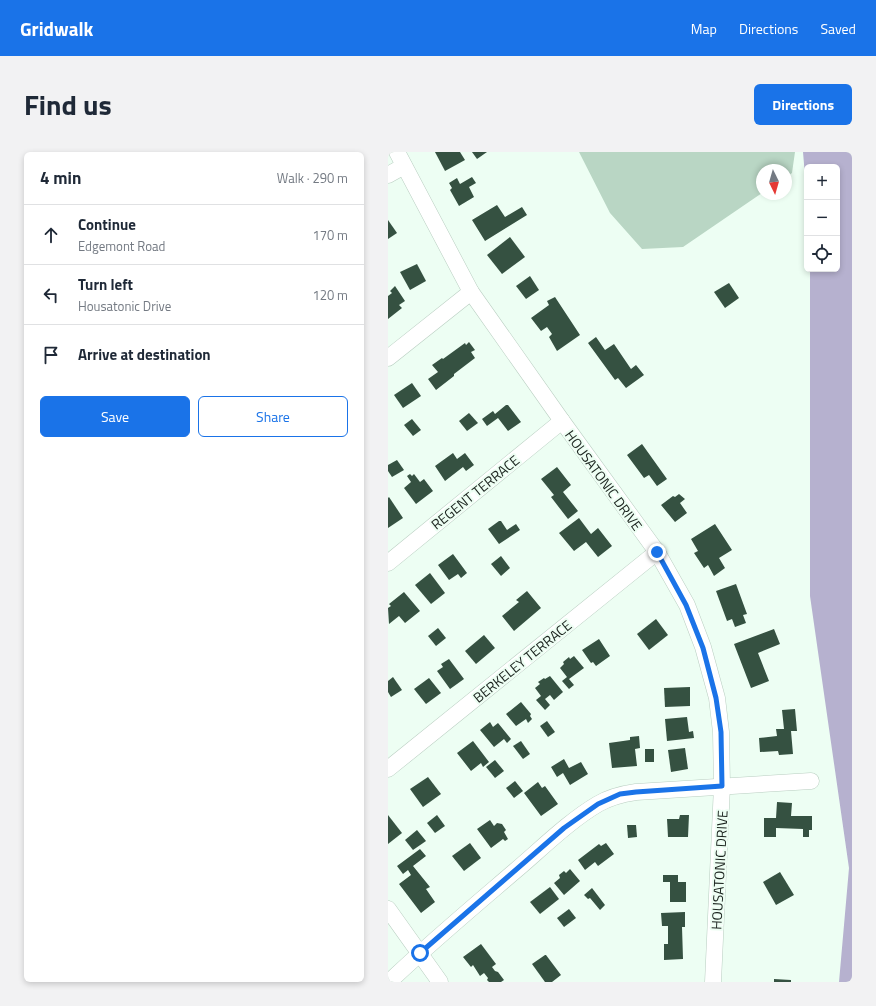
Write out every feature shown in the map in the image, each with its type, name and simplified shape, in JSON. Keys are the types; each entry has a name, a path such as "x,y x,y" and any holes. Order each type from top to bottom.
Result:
{"street":[{"path":"388,176 401,159"},
{"name":"HOUSATONIC DRIVE","path":"401,159 471,292 657,552 686,605 703,648 716,698 721,732 722,786 713,982"},
{"path":"388,358 471,292"},
{"name":"REGENT TERRACE","path":"388,563 562,421"},
{"name":"BERKELEY TERRACE","path":"388,770 657,552"},
{"path":"389,982 420,953 564,828 598,804 620,794 636,792 811,781"},
{"path":"388,908 440,982"}],"green space":[{"path":"579,152 795,152 792,173 792,164 756,164 756,197 683,247 642,249 610,213"}],"shaded area":[{"path":"803,152 852,152 852,982 839,982 849,868 810,596 810,272 840,272 840,164 804,164"}],"building":[{"path":"435,152 460,152 465,160 445,171"},
{"path":"472,152 487,152 477,159"},
{"path":"472,177 476,183 469,187 474,197 459,206 450,190 452,188 449,183 457,178 460,184"},
{"path":"497,205 505,217 522,207 527,215 485,241 472,220"},
{"path":"388,220 397,233 388,239"},
{"path":"510,237 525,257 502,274 487,255"},
{"path":"417,264 426,281 410,290 400,272"},
{"path":"530,276 539,290 526,299 516,286"},
{"path":"729,283 739,298 725,308 714,292"},
{"path":"395,286 405,301 399,305 402,308 388,319 388,296 392,293 390,291"},
{"path":"555,297 580,335 557,351 549,337 552,334 547,327 541,331 531,318 549,305 547,301"},
{"path":"596,337 605,350 614,344 631,369 636,365 644,375 626,388 618,378 615,380 588,343"},
{"path":"469,342 475,350 471,352 475,358 436,390 428,379 438,372 432,365 465,343 466,345"},
{"path":"412,383 421,396 403,408 394,395"},
{"path":"508,405 521,422 508,431 498,418 487,426 482,419 493,411 495,414"},
{"path":"469,413 478,423 467,431 459,421"},
{"path":"412,419 421,430 413,436 404,425"},
{"path":"642,444 667,479 657,486 649,475 644,478 627,455"},
{"path":"453,453 457,459 465,453 474,465 466,471 463,467 445,481 435,466"},
{"path":"397,460 404,470 392,477 388,471 388,465"},
{"path":"557,467 571,485 563,492 578,511 568,519 551,497 554,495 541,479"},
{"path":"410,474 412,476 414,474 420,482 424,479 433,491 416,504 404,488 411,482 407,476"},
{"path":"679,494 685,499 680,503 687,513 675,522 661,505 673,496 675,497"},
{"path":"389,497 403,518 388,528 388,498"},
{"path":"579,518 591,534 598,528 612,546 598,557 586,542 574,551 559,533"},
{"path":"501,521 507,530 516,524 520,530 499,544 488,529"},
{"path":"715,524 732,550 719,558 725,568 714,576 708,565 704,568 694,553 698,551 691,539"},
{"path":"453,554 467,573 461,578 458,574 449,580 438,565"},
{"path":"501,556 510,568 501,576 491,564"},
{"path":"430,573 445,593 431,604 415,585"},
{"path":"736,584 747,614 743,615 746,623 735,627 732,619 727,621 716,591"},
{"path":"527,591 541,608 514,631 502,616 519,602 516,600"},
{"path":"404,592 420,611 405,623 399,616 389,624 388,608 391,606 389,604"},
{"path":"656,619 668,635 649,650 637,634"},
{"path":"438,628 446,638 436,646 428,636"},
{"path":"774,629 780,644 758,653 769,681 751,688 734,644"},
{"path":"484,635 495,648 476,664 465,651"},
{"path":"599,639 610,656 596,666 593,662 591,663 582,650"},
{"path":"574,656 584,668 569,679 574,685 569,689 562,681 567,677 560,668 564,664 563,662 569,657 570,659"},
{"path":"449,659 464,679 450,689 437,671 443,667 441,664"},
{"path":"550,676 563,692 554,700 550,695 545,699 550,705 545,710 536,700 541,696 535,688 540,684 538,682"},
{"path":"393,677 402,690 391,697 388,692 388,681"},
{"path":"429,678 441,693 426,704 414,689"},
{"path":"690,687 690,706 665,707 664,688"},
{"path":"521,702 531,714 530,716 532,719 528,723 526,719 516,726 506,714"},
{"path":"795,709 797,731 791,731 793,754 779,755 778,751 760,752 759,738 777,736 776,729 784,729 782,710"},
{"path":"687,717 689,732 693,731 694,738 667,741 665,719"},
{"path":"547,721 555,732 548,737 540,726"},
{"path":"490,722 493,727 498,723 511,739 507,743 504,739 494,747 480,730"},
{"path":"639,736 640,748 635,749 637,766 612,768 609,743 630,740 630,737"},
{"path":"473,741 489,762 483,767 481,763 471,771 457,753"},
{"path":"521,741 530,754 523,759 513,746"},
{"path":"685,748 688,769 671,772 668,750"},
{"path":"645,749 654,749 654,762 645,762"},
{"path":"564,759 569,768 581,762 588,774 570,785 563,773 557,777 551,767"},
{"path":"495,760 504,771 495,778 486,767"},
{"path":"428,777 441,794 423,807 410,789"},
{"path":"515,781 523,791 514,798 506,788"},
{"path":"538,782 542,788 545,786 558,804 541,816 524,793"},
{"path":"777,802 792,803 791,816 812,816 812,830 809,830 809,837 803,837 803,829 776,828 776,837 764,837 764,818 776,818"},
{"path":"388,815 402,833 388,844"},
{"path":"437,815 445,826 435,833 427,823"},
{"path":"680,815 689,815 688,837 668,837 667,819 679,819"},
{"path":"490,820 494,826 497,823 502,824 506,830 504,832 508,839 505,841 503,839 491,848 477,829"},
{"path":"627,825 636,825 637,837 628,838"},
{"path":"417,830 426,841 413,850 405,840"},
{"path":"470,843 481,858 464,871 452,856"},
{"path":"606,843 614,854 598,866 595,862 585,870 578,860 599,844 601,846"},
{"path":"420,849 426,856 413,866 430,887 426,889 435,902 421,913 399,884 411,875 408,870 403,874 397,866"},
{"path":"570,869 580,881 564,895 554,883 560,878 559,875 564,871 566,873"},
{"path":"780,872 794,895 776,905 763,882"},
{"path":"663,875 678,875 678,882 686,882 686,902 670,902 670,882 663,882"},
{"path":"550,887 559,899 540,914 530,902"},
{"path":"592,888 605,905 600,910 590,898 588,899 584,895"},
{"path":"569,909 576,918 564,927 557,918"},
{"path":"685,912 685,927 682,927 683,959 664,960 664,944 668,944 668,926 662,926 661,913"},
{"path":"481,944 496,964 492,967 504,980 501,982 489,982 484,973 480,976 473,965 471,967 463,957"},
{"path":"545,955 561,975 552,982 545,982 532,964"},
{"path":"774,979 791,980 791,982 774,982"}],"route":[{"path":"420,953 564,828 598,804 620,794 722,786 721,732 716,698 703,648 686,605 657,552"}]}
